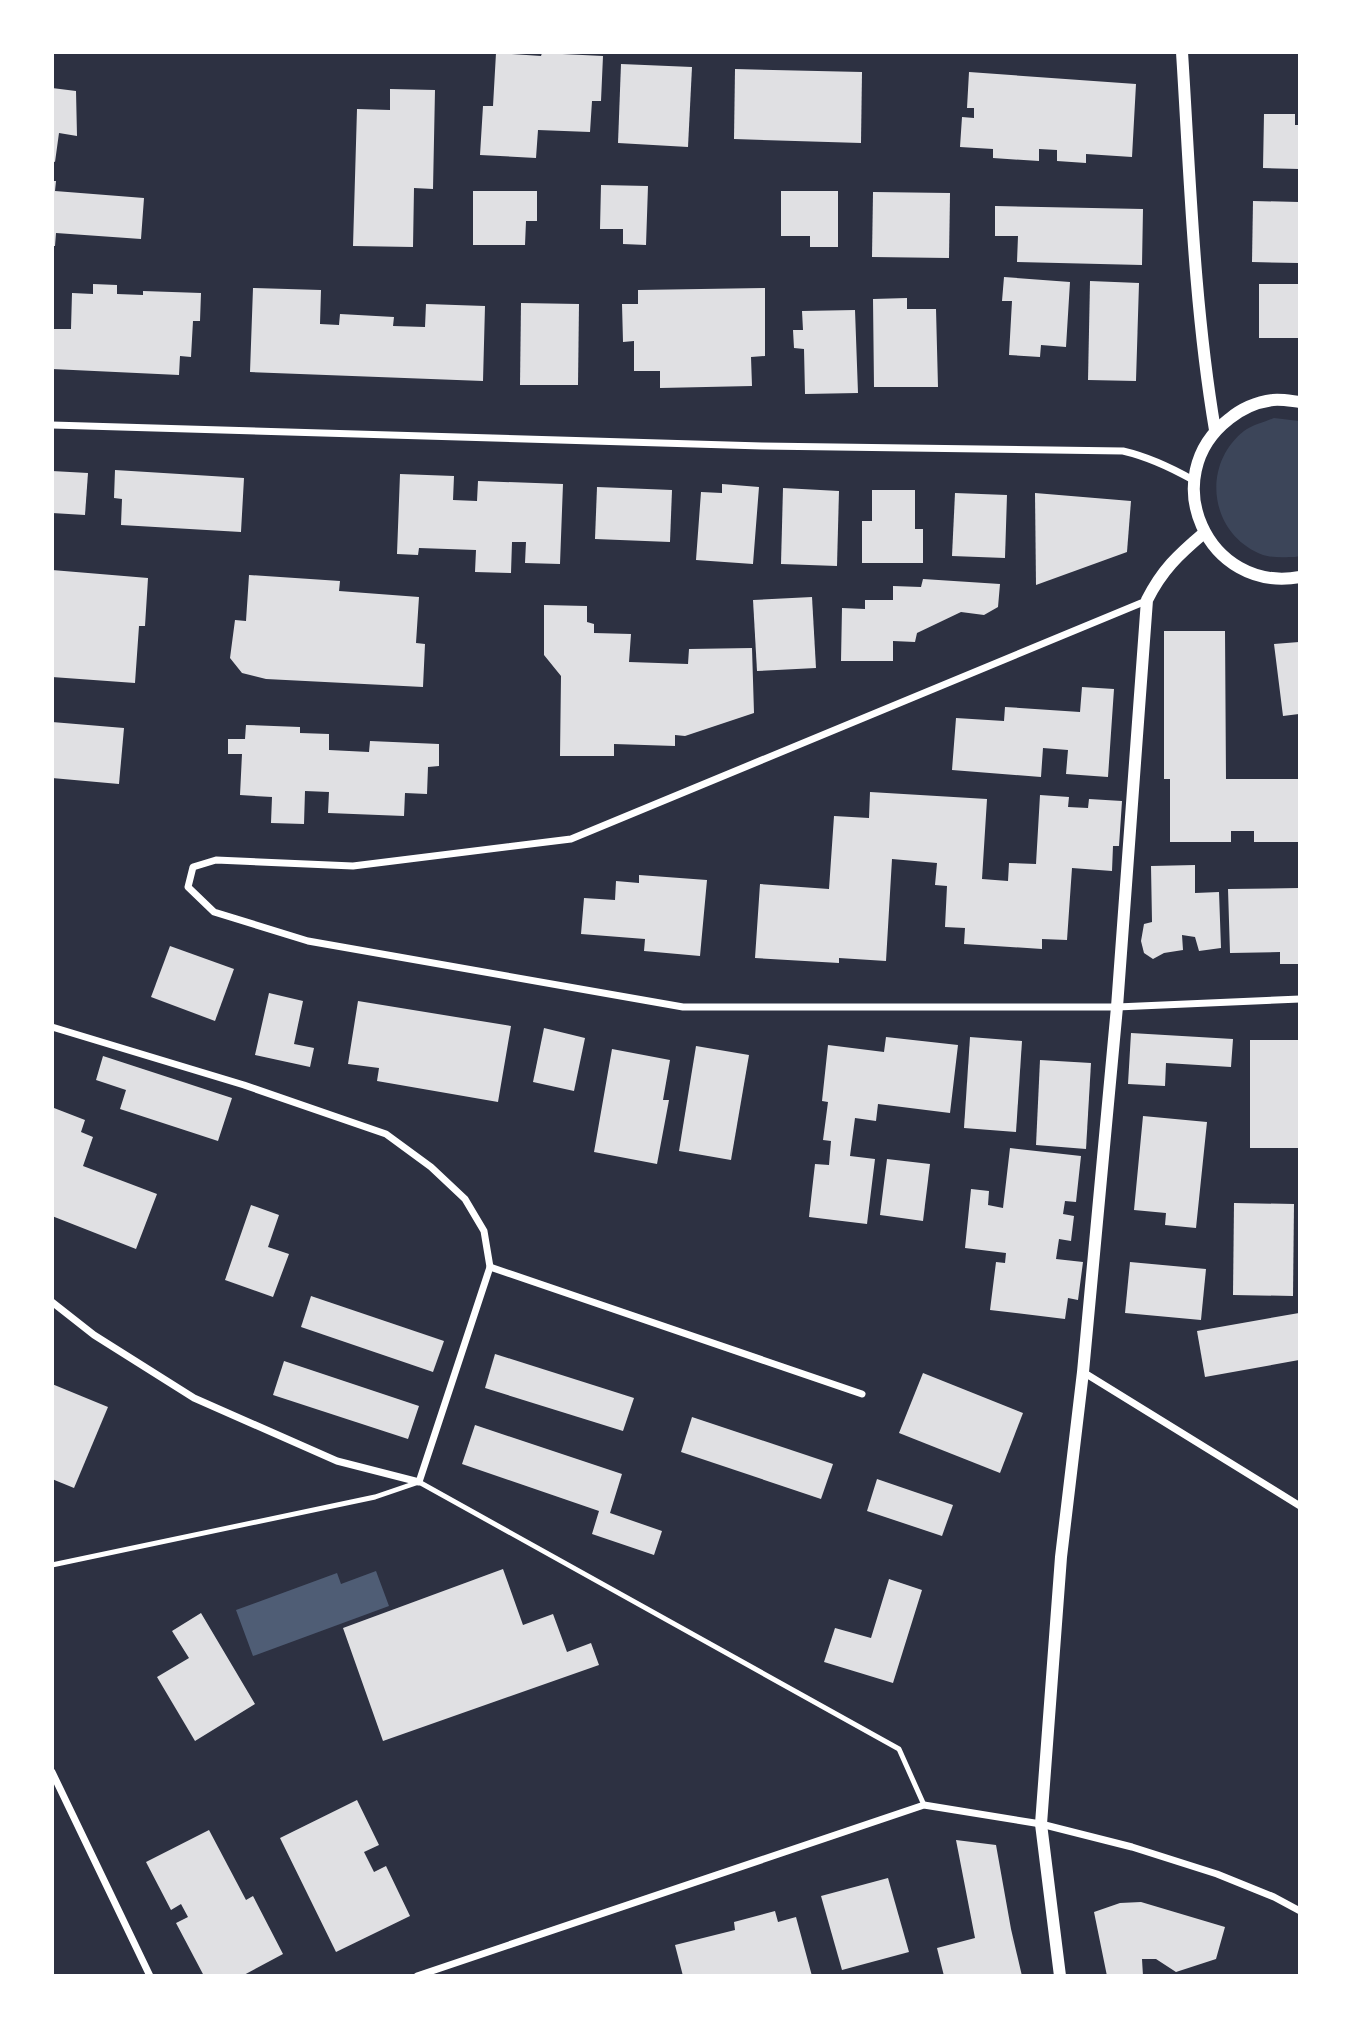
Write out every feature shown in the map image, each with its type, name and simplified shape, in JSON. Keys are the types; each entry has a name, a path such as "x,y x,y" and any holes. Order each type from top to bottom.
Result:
{"street":[{"path":"1182,52 1197,284 1206,380 1215,430"},
{"path":"1300,402 1273,400 1241,410 1215,430 1200,453 1193,480 1195,507 1204,533 1219,553 1240,568 1263,577 1300,577"},
{"path":"52,425 776,446 1123,452 1156,461 1193,480"},
{"path":"1060,1976 1041,1824 1061,1557 1083,1372 1117,1007 1147,600 1158,578 1174,558 1204,533"},
{"path":"1147,600 571,839 353,866 216,860 193,867 188,887 214,912 308,941 683,1007 1117,1007 1300,999"},
{"path":"52,1027 244,1085 386,1134 431,1167 465,1199 484,1231 490,1267 419,1482 337,1461 194,1398 94,1335 52,1302"},
{"path":"490,1267 862,1394"},
{"path":"1083,1372 1300,1506"},
{"path":"52,1772 150,1976"},
{"path":"417,1976 924,1805 1041,1824 1132,1847 1217,1874 1274,1897 1300,1911"}],"lane":[{"path":"52,1564 375,1497 419,1482 899,1749 924,1805"}],"shaded area":[{"path":"1274,418 1299,421 1300,556 1295,557 1267,556 1245,545 1231,532 1217,499 1221,462 1230,446 1247,429"},
{"path":"376,1571 389,1606 253,1656 236,1610 337,1573 341,1584"}],"building":[{"path":"496,53 603,56 601,101 592,101 590,132 538,130 536,158 480,155 483,106 493,106"},
{"path":"621,64 692,67 688,147 618,143"},
{"path":"735,69 862,72 861,143 734,139"},
{"path":"969,72 1136,84 1132,157 1086,154 1086,163 1057,161 1057,150 1039,149 1039,161 993,158 993,149 960,147 962,117 974,118 974,108 967,108"},
{"path":"52,88 76,91 77,136 59,133 55,162 52,161"},
{"path":"390,89 435,90 433,189 414,188 413,247 353,246 357,109 390,110"},
{"path":"1264,114 1295,114 1295,125 1299,125 1299,169 1263,168"},
{"path":"52,181 56,181 55,191 144,198 141,239 56,233 55,246 52,246"},
{"path":"601,185 648,186 646,245 623,244 623,229 600,229"},
{"path":"473,191 537,191 537,221 526,221 525,245 473,245"},
{"path":"781,191 838,191 838,247 810,247 810,236 781,236"},
{"path":"873,192 950,193 949,258 872,257"},
{"path":"1253,201 1299,202 1299,263 1252,262"},
{"path":"995,206 1143,209 1142,265 1017,262 1018,236 995,236"},
{"path":"1004,277 1070,282 1066,347 1041,345 1040,357 1009,355 1012,301 1002,301"},
{"path":"1090,281 1139,283 1136,381 1088,380"},
{"path":"93,284 117,285 117,294 143,295 143,291 201,293 200,321 193,321 191,357 180,356 179,375 52,369 52,329 71,329 72,293 93,294"},
{"path":"1259,284 1299,284 1299,338 1259,338"},
{"path":"253,288 321,290 320,324 339,325 340,314 394,317 393,326 425,327 426,304 485,306 483,381 250,372"},
{"path":"765,288 765,356 751,357 752,386 660,388 660,371 634,371 634,341 623,342 622,304 638,304 638,290"},
{"path":"907,298 907,309 936,309 938,387 874,387 873,299"},
{"path":"521,303 579,304 578,385 520,385"},
{"path":"855,310 858,393 805,394 804,349 794,348 793,330 803,330 802,311"},
{"path":"115,470 244,478 241,532 121,525 122,499 114,498"},
{"path":"52,471 88,473 85,515 52,513"},
{"path":"400,474 454,476 453,500 477,501 478,481 563,484 560,564 525,563 526,542 512,542 511,573 475,572 476,550 419,548 418,555 397,554"},
{"path":"722,484 759,487 753,564 696,560 701,492 722,493"},
{"path":"597,487 672,490 670,542 595,539"},
{"path":"783,488 839,491 837,566 781,564"},
{"path":"872,490 915,490 915,529 923,529 923,563 862,563 862,521 872,521"},
{"path":"955,493 1007,495 1005,558 952,556"},
{"path":"1035,493 1131,501 1127,552 1036,585"},
{"path":"52,570 148,578 145,626 139,626 135,683 52,677"},
{"path":"249,575 340,581 339,591 419,597 416,643 425,644 423,687 266,679 242,673 230,658 235,620 246,621"},
{"path":"923,579 1000,584 998,607 984,615 961,612 917,633 915,642 893,641 893,661 841,661 842,608 865,609 865,600 893,600 893,586 921,587"},
{"path":"812,597 816,668 757,671 753,600"},
{"path":"544,605 587,606 587,622 594,624 594,633 631,634 629,662 688,664 689,649 752,648 754,713 685,736 675,735 675,746 614,744 614,756 560,756 561,676 544,655"},
{"path":"1164,631 1225,631 1226,779 1299,779 1299,842 1254,842 1254,831 1231,831 1231,842 1170,842 1170,779 1164,779"},
{"path":"1299,642 1299,714 1283,716 1274,644"},
{"path":"1082,687 1114,689 1108,777 1066,774 1068,750 1043,748 1041,777 952,770 956,718 1004,721 1005,707 1080,712"},
{"path":"52,722 124,728 119,784 52,778"},
{"path":"246,725 300,727 300,733 329,734 329,750 369,752 370,741 439,744 439,766 428,767 427,794 405,793 404,816 328,813 329,792 305,791 304,824 271,823 272,797 240,795 242,754 228,754 228,739 245,739"},
{"path":"870,792 987,799 982,879 1008,881 1009,863 1036,864 1040,795 1069,797 1068,807 1088,808 1089,799 1122,801 1119,846 1113,846 1112,871 1072,868 1067,940 1042,939 1042,949 964,944 965,928 945,927 947,886 935,885 937,863 892,859 886,961 839,958 839,963 755,958 760,884 829,889 834,816 869,818"},
{"path":"1195,865 1195,893 1219,892 1221,948 1199,951 1195,937 1182,935 1183,950 1164,953 1153,959 1144,953 1141,941 1144,924 1152,922 1151,866"},
{"path":"639,875 707,880 700,956 644,951 645,939 581,934 584,898 615,900 616,881 639,883"},
{"path":"1299,888 1299,964 1280,964 1280,952 1230,953 1228,889"},
{"path":"170,946 234,969 215,1021 151,997"},
{"path":"269,993 303,1001 294,1044 314,1048 310,1067 255,1055"},
{"path":"358,1001 511,1026 498,1102 377,1081 379,1068 348,1064"},
{"path":"544,1028 585,1038 574,1091 533,1082"},
{"path":"1131,1033 1233,1039 1231,1067 1166,1063 1165,1086 1128,1084"},
{"path":"886,1037 958,1045 950,1113 878,1104 876,1121 855,1118 850,1156 875,1159 867,1224 809,1217 815,1164 829,1165 831,1141 823,1140 828,1102 822,1101 828,1045 884,1052"},
{"path":"970,1037 1022,1041 1016,1132 964,1128"},
{"path":"1250,1040 1299,1040 1299,1148 1250,1148"},
{"path":"696,1046 749,1055 731,1160 679,1151"},
{"path":"612,1049 670,1060 663,1100 669,1100 657,1164 594,1152"},
{"path":"103,1056 232,1098 218,1141 120,1109 126,1090 96,1080"},
{"path":"1040,1060 1091,1063 1086,1149 1036,1145"},
{"path":"54,1108 85,1120 81,1132 93,1137 83,1166 157,1194 136,1249 52,1216"},
{"path":"1143,1116 1207,1122 1196,1228 1165,1225 1166,1213 1134,1210"},
{"path":"1010,1148 1081,1156 1076,1202 1065,1201 1063,1214 1074,1216 1071,1241 1059,1239 1056,1259 1083,1262 1078,1300 1068,1298 1065,1319 990,1310 996,1262 1005,1263 1006,1253 965,1248 971,1189 989,1191 988,1205 1003,1208"},
{"path":"887,1159 930,1164 923,1221 880,1215"},
{"path":"1234,1203 1294,1204 1293,1296 1233,1295"},
{"path":"251,1205 279,1215 268,1247 289,1254 273,1297 225,1280"},
{"path":"1130,1262 1206,1269 1201,1320 1125,1313"},
{"path":"311,1296 444,1341 433,1372 301,1327"},
{"path":"1299,1313 1299,1360 1205,1377 1197,1331"},
{"path":"495,1354 634,1398 623,1431 485,1388"},
{"path":"284,1361 419,1406 408,1439 273,1395"},
{"path":"923,1373 1023,1413 1000,1473 899,1433"},
{"path":"52,1384 108,1407 74,1488 52,1479"},
{"path":"692,1417 833,1464 821,1499 681,1452"},
{"path":"475,1425 622,1474 610,1513 662,1531 654,1555 592,1534 599,1511 462,1464"},
{"path":"877,1479 953,1505 942,1536 867,1511"},
{"path":"503,1569 523,1625 553,1614 567,1652 591,1643 599,1665 383,1741 343,1628"},
{"path":"889,1579 922,1590 893,1683 824,1662 835,1628 871,1638"},
{"path":"201,1613 255,1704 195,1741 157,1677 189,1658 172,1631"},
{"path":"357,1800 379,1845 364,1852 374,1872 386,1866 410,1916 336,1952 280,1838"},
{"path":"209,1830 246,1900 253,1896 283,1954 242,1976 204,1976 176,1923 188,1917 181,1904 171,1910 146,1862"},
{"path":"956,1840 996,1845 1022,1976 944,1976 937,1948 975,1938"},
{"path":"888,1878 909,1952 842,1970 821,1896"},
{"path":"1141,1902 1225,1927 1216,1959 1176,1972 1156,1959 1142,1959 1143,1976 1107,1976 1094,1912 1120,1903"},
{"path":"775,1911 778,1922 796,1917 812,1976 683,1976 675,1945 735,1930 734,1922"}]}
